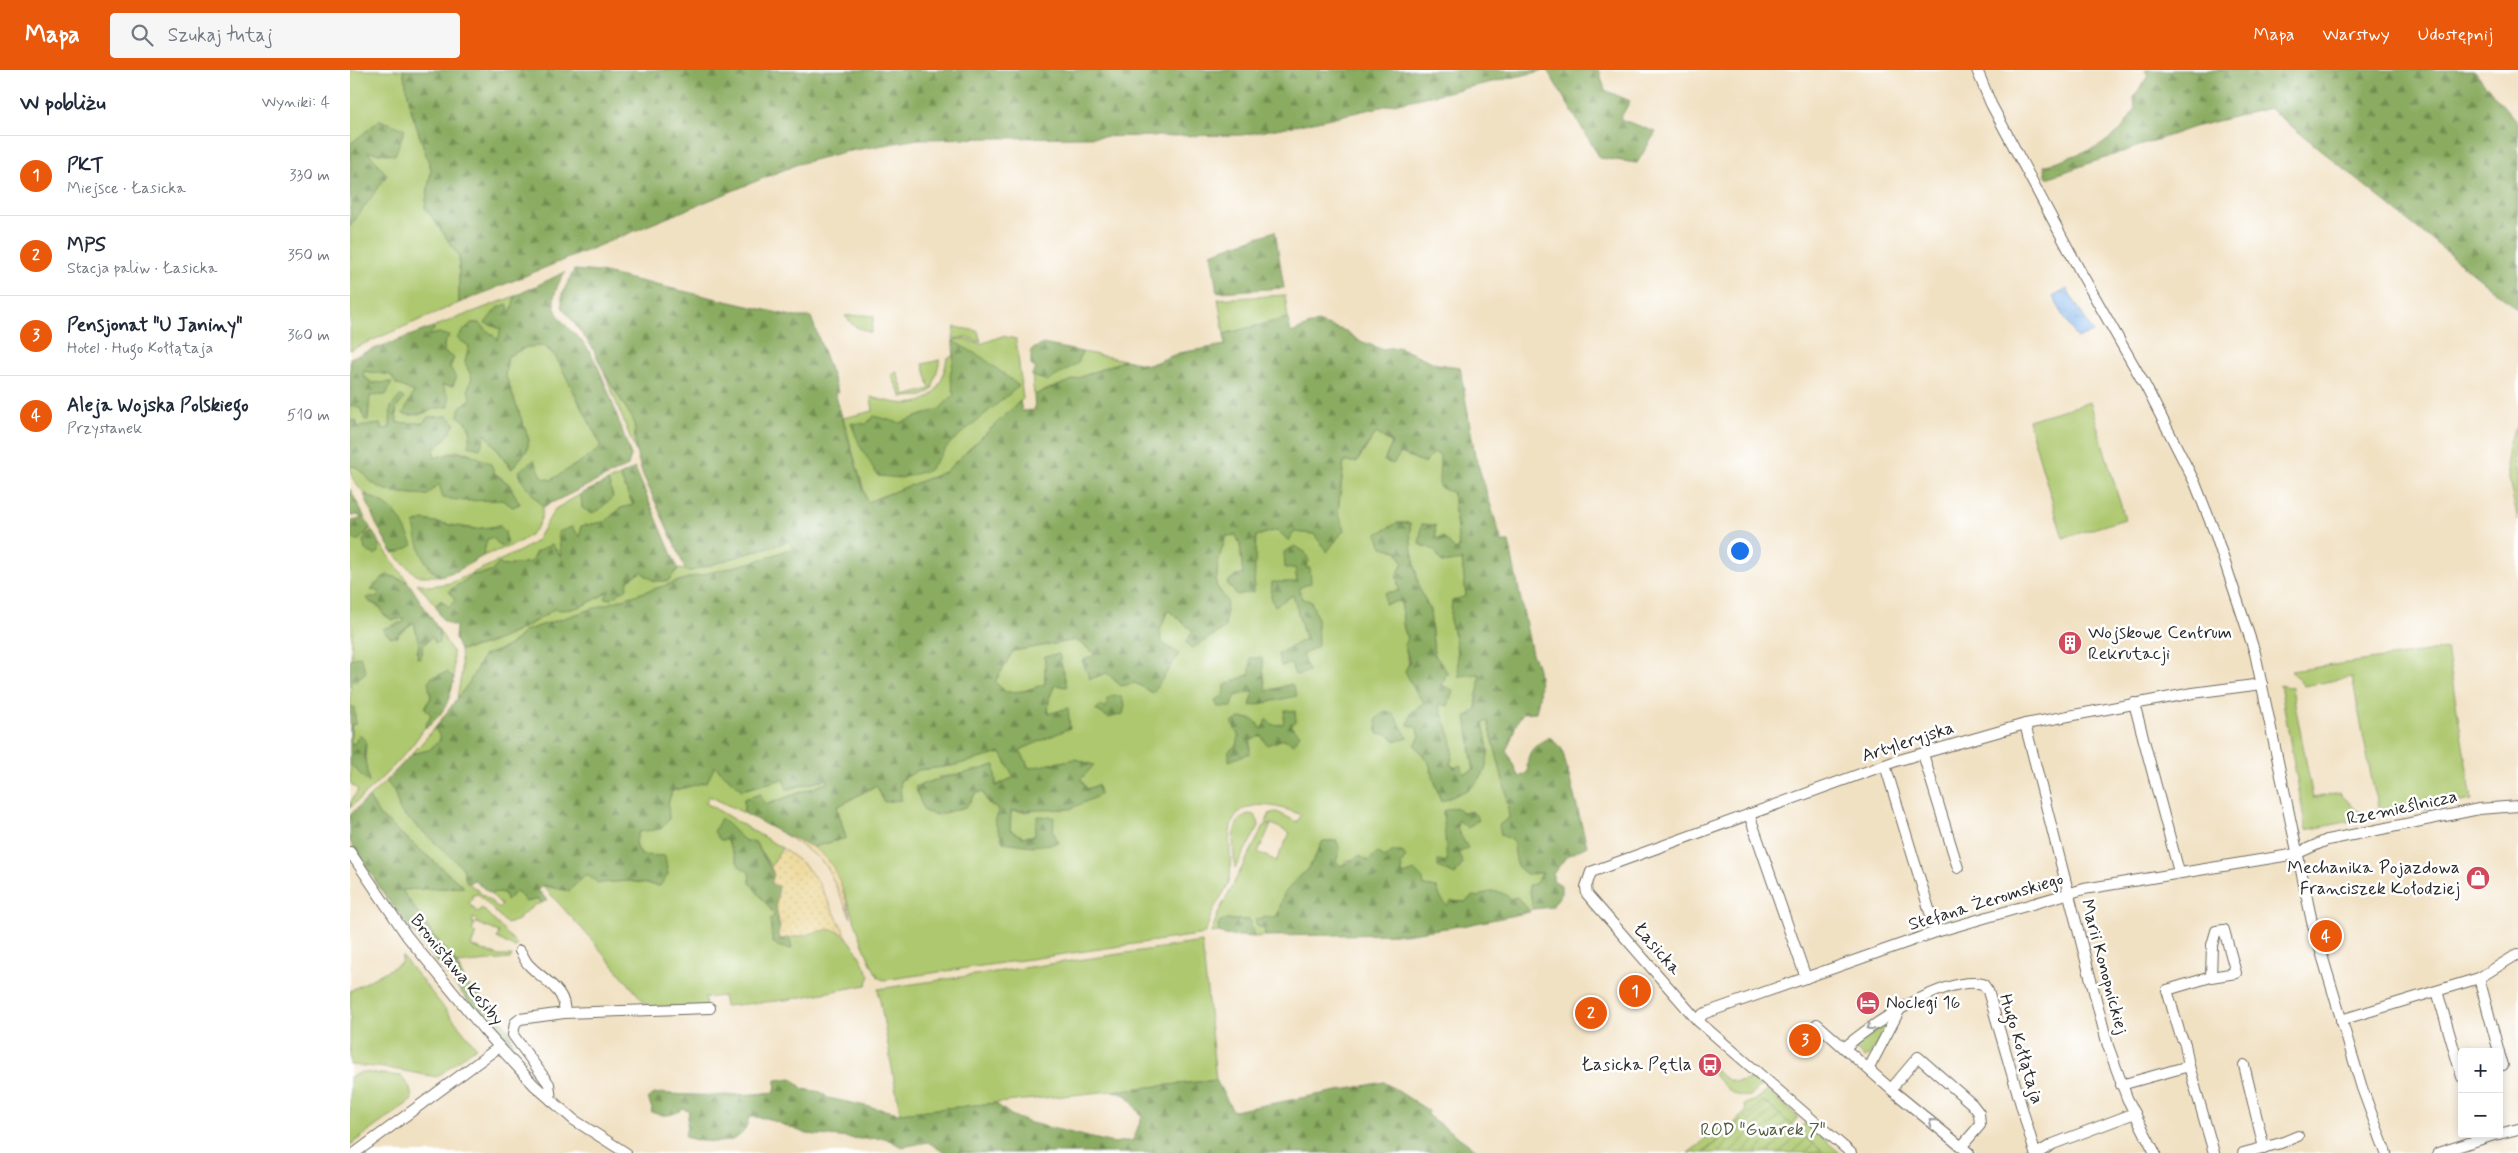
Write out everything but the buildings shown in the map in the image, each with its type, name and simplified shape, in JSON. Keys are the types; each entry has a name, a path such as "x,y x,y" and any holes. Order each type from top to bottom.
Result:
{"street":[{"path":"1977,70 1991,104 2080,271 2146,387 2195,483 2250,634 2309,912 2362,1088 2386,1153"},
{"name":"Artyleryjska","path":"1586,887 1591,872 1599,867 1923,754 2025,724 2134,704 2262,684"},
{"path":"2134,704 2179,872"},
{"name":"Marii Konopnickiej","path":"2025,724 2108,1046 2121,1085 2155,1153"},
{"path":"1923,754 1958,868"},
{"path":"1886,766 1936,932"},
{"name":"Rzemieślnicza","path":"2296,854 2327,840 2479,809 2518,806"},
{"path":"1749,814 1806,978"},
{"name":"Bronisława Kosiby","path":"350,852 395,920 499,1047 534,1085 574,1120 626,1153"},
{"name":"Stefana Żeromskiego","path":"1698,1021 1703,1014 1936,932 2068,894 2179,872 2296,854"},
{"name":"Łasicka","path":"1586,887 1587,894 1595,904 1698,1021 1851,1153"},
{"path":"520,951 528,964 558,991 564,1001 564,1013"},
{"path":"2341,1020 2479,978 2518,954"},
{"path":"2211,977 2167,990 2180,1034 2185,1044 2214,1153"},
{"path":"2479,978 2498,1048"},
{"name":"Hugo Kołłątaja","path":"1844,1048 1880,1020 1899,1011 1910,1002 1962,984 1974,982 1983,984 1988,991 2037,1153"},
{"path":"2438,991 2458,1064"},
{"name":"Bronisława Kosiby","path":"551,1100 549,1084 516,1042 513,1030 515,1023 520,1020 564,1013 710,1008"},
{"path":"1869,1068 1899,1011"},
{"path":"1817,1024 1891,1089 1966,1150 1980,1125 1980,1113 1918,1057 1891,1089"},
{"path":"355,1153 499,1047"},
{"path":"2244,1065 2264,1148"},
{"path":"2121,1085 2190,1066"},
{"path":"2037,1153 2053,1144 2134,1113"},
{"path":"2503,1133 2518,1129"},
{"path":"2243,1153 2298,1136"},
{"path":"2438,1153 2485,1138"}],"green space":[{"path":"350,70 403,70 412,113 431,169 425,207 459,256 459,303 350,350"},
{"path":"403,70 1546,70 1304,124 1242,135 918,139 844,152 798,164 459,303 459,256 425,207 431,169 412,113"},
{"path":"1547,70 1599,70 1605,90 1630,101 1620,119 1656,132 1637,163 1600,158"},
{"path":"2145,70 2473,70 2518,123 2518,310 2269,108 2194,127 2047,178 2044,166 2098,147 2121,130 2135,110 2134,97 2148,76"},
{"path":"380,120 405,129 395,155 368,152 387,175 350,227 350,144"},
{"path":"1275,231 1284,288 1217,292 1211,253"},
{"path":"574,270 600,272 796,317 811,317 838,392 835,393 867,502 945,472 1020,401 1022,411 1035,410 1034,395 1125,360 1149,365 1179,353 1225,345 1224,334 1288,318 1291,333 1317,322 1346,331 1358,340 1381,349 1398,347 1437,364 1460,367 1475,455 1502,542 1509,542 1532,654 1539,675 1540,690 1536,712 1523,713 1517,722 1506,750 1519,777 1528,772 1529,755 1539,743 1550,737 1562,749 1587,846 1567,856 1553,874 1553,880 1561,885 1561,894 1552,907 1533,909 1529,885 1535,884 1543,873 1526,874 1517,866 1513,840 1501,835 1499,825 1509,818 1506,792 1488,721 1483,723 1487,759 1483,774 1478,782 1470,788 1441,802 1429,763 1415,745 1420,736 1416,727 1408,725 1411,713 1424,702 1415,691 1405,671 1410,661 1404,645 1408,638 1403,624 1402,606 1400,601 1385,604 1385,593 1399,591 1397,576 1403,562 1397,551 1382,547 1377,534 1397,523 1410,523 1411,545 1419,587 1430,611 1434,654 1447,672 1442,685 1453,690 1448,706 1439,704 1452,742 1453,749 1450,764 1454,768 1461,765 1464,774 1474,770 1466,717 1477,709 1479,674 1459,676 1456,642 1450,620 1452,601 1466,596 1462,560 1442,563 1435,550 1419,544 1422,524 1435,525 1436,539 1443,537 1455,550 1459,548 1453,493 1439,487 1440,455 1434,453 1425,463 1401,453 1393,464 1384,461 1392,443 1376,433 1356,462 1344,462 1338,511 1344,530 1327,552 1314,534 1294,532 1289,541 1277,530 1256,536 1254,592 1237,595 1227,583 1235,576 1243,575 1240,544 1236,535 1226,536 1218,562 1216,585 1227,601 1225,628 1191,649 1186,642 1193,631 1168,610 1160,630 1161,642 1179,654 1153,693 1135,683 1121,686 1107,673 1090,679 1082,661 1096,654 1076,640 1013,651 995,682 1006,692 1024,691 1045,684 1045,656 1059,654 1067,687 1055,685 1049,698 1048,714 1068,708 1070,728 1020,750 1029,768 1075,759 1094,765 1081,779 1087,789 1098,785 1100,795 1070,809 1011,811 1010,830 1023,837 1034,836 1038,816 1054,817 1053,832 1059,843 1032,846 1003,842 995,822 999,810 988,803 983,792 976,793 966,807 936,815 924,811 915,787 925,783 995,765 996,786 1014,777 1001,753 951,766 918,770 900,781 901,800 884,802 876,785 837,807 846,838 813,847 787,836 744,813 744,799 761,794 765,805 827,783 828,779 787,789 783,779 742,790 715,766 707,782 672,791 668,804 669,819 661,829 639,832 635,844 641,855 665,856 668,874 660,886 629,881 598,883 586,874 569,891 544,885 538,890 547,900 542,903 539,899 526,902 517,891 506,901 505,894 501,892 490,893 473,880 470,883 466,881 463,868 400,811 394,791 386,781 412,754 429,750 441,739 435,728 469,683 484,655 507,647 524,631 685,579 757,561 793,548 789,541 691,571 685,570 643,475 636,452 634,421 605,374 592,347 562,307 562,294"},
{"path":"565,272 554,298 557,314 584,344 594,360 606,386 631,455 628,466 543,507 520,479 519,471 534,460 543,478 551,480 600,449 600,443 556,357 544,346 527,347 508,356 505,374 529,440 527,450 512,469 486,434 480,449 468,446 471,432 467,423 458,416 460,407 471,399 468,389 472,378 465,362 469,346 457,338 471,323 479,323 498,340 501,329 485,323 497,308 507,304 511,313 515,296"},
{"path":"1285,295 1288,318 1224,334 1218,299"},
{"path":"515,296 511,314 507,304 486,323 501,329 498,340 479,323 471,323 457,338 469,346 465,362 472,378 468,389 471,399 460,407 471,433 486,434 511,469 527,450 529,440 505,374 508,356 527,347 545,346 556,357 600,443 600,450 551,481 543,478 535,496 543,507 537,527 522,540 503,549 483,556 487,539 493,537 500,526 474,529 423,520 429,569 440,576 417,576 392,552 400,552 378,500 368,495 355,483 350,467 354,466 380,488 394,492 428,495 439,484 487,499 502,500 513,507 509,484 469,453 457,451 434,458 434,450 450,433 448,416 428,417 424,423 397,423 396,408 391,407 390,428 382,429 380,424 358,427 356,420 350,421 350,405 360,408 365,420 370,396 392,383 372,383 363,375 364,371 391,375 414,392 404,414 423,414 439,405 449,397 443,386 450,367 444,352 444,344 426,336 434,330 433,327"},
{"path":"845,316 874,316 871,333 854,326"},
{"path":"433,327 434,330 428,336 438,333 449,336 444,344 444,352 454,358 450,367 456,378 453,386 442,385 449,397 449,407 409,415 403,414 414,392 396,384 391,375 364,371 363,376 372,383 392,382 386,395 370,396 368,420 365,420 360,408 350,405 350,358"},
{"path":"955,327 978,331 981,342 965,337 953,339"},
{"path":"1002,336 1016,339 1023,399 945,472 867,502 843,418 873,411 871,397 901,403 923,401 938,387 947,358 954,356 953,340 964,339 981,344"},
{"path":"953,341 983,358 1019,386 950,443 929,470 901,478 878,476 860,446 851,423 866,424 874,416 900,423 939,409 954,395 950,376 954,357"},
{"path":"1043,344 1082,352 1078,363 1048,381 1035,377 1032,374 1036,369 1031,365 1031,350"},
{"path":"1082,352 1125,360 1034,395 1032,374 1033,376 1078,363"},
{"path":"940,360 932,390 923,396 902,397 891,375 897,372 905,396 930,389 923,364"},
{"path":"605,374 634,421 636,452"},
{"path":"401,395 404,399 396,408 397,423 423,423 428,417 448,416 455,423 450,433 434,450 434,458 464,453 491,464 495,474 509,484 520,504 513,507 502,500 464,501 443,498 439,484 428,495 394,492 380,488 371,482 358,468 350,467 350,421 356,420 358,427 380,424 382,429 390,428 391,407"},
{"path":"2090,402 2125,519 2063,538 2028,420"},
{"path":"2518,425 2514,458 2518,478 2518,521 2507,459 2511,435"},
{"path":"1376,433 1392,443 1384,461 1401,453 1425,463 1434,453 1441,455 1441,467 1453,492 1459,548 1455,550 1443,537 1436,539 1435,525 1422,524 1419,544 1462,559 1466,596 1450,620 1456,642 1459,676 1480,674 1480,686 1476,695 1477,709 1470,748 1474,771 1464,774 1450,764 1452,756 1451,741 1442,719 1439,703 1440,691 1447,672 1434,654 1430,611 1419,587 1411,545 1410,523 1397,523 1397,551 1403,562 1397,576 1399,591 1385,593 1400,601 1403,611 1403,624 1408,638 1404,645 1414,682 1425,702 1411,713 1420,736 1415,745 1429,763 1441,802 1470,788 1489,754 1483,723 1488,721 1506,792 1513,840 1543,873 1535,884 1529,885 1533,909 1529,910 1517,897 1510,899 1485,893 1478,897 1473,896 1465,902 1451,901 1447,907 1440,897 1437,888 1424,886 1402,875 1401,864 1385,858 1369,861 1348,860 1341,866 1336,861 1337,841 1323,841 1308,870 1296,879 1282,901 1277,917 1264,929 1266,936 1254,937 1249,920 1225,920 1218,924 1219,932 1211,933 1219,911 1264,826 1271,825 1258,852 1276,861 1290,833 1272,824 1265,824 1270,813 1277,812 1297,822 1301,815 1269,806 1247,807 1239,812 1233,820 1230,832 1231,869 1229,882 1214,909 1204,934 884,980 879,978 871,963 834,872 813,847 846,838 837,807 877,785 901,800 900,781 918,770 951,766 1001,753 1014,777 996,786 994,765 967,774 938,777 976,793 983,792 988,803 999,810 1003,842 1059,843 1053,832 1023,837 1010,830 1011,811 1028,812 1100,794 1098,785 1087,789 1076,777 1061,770 1045,767 1029,768 1020,750 1069,728 1048,714 1049,698 1055,685 1066,686 1045,656 1045,684 1024,691 1006,693 995,682 1013,651 1076,640 1096,655 1107,673 1121,686 1161,642 1160,630 1168,610 1194,631 1227,602 1216,585 1218,562 1226,536 1236,535 1240,544 1243,575 1235,576 1227,583 1237,595 1256,536 1277,530 1315,534 1338,511 1344,462 1357,462"},
{"path":"635,468 678,569 668,581 654,581 641,572 628,580 627,588 611,599 605,598 610,590 576,608 554,609 521,629 484,645 460,650 455,639 456,626 448,624 443,619 436,606 441,600 449,607 455,600 449,591 473,575 491,572 499,563 503,566 531,562 536,552 552,544 561,557 558,532 572,527 580,537 581,526 604,522 621,508 633,505 620,476"},
{"path":"620,476 633,505 621,508 604,522 581,526 580,538 562,559 536,552 531,562 503,566 491,572 473,575 449,591 456,600 449,607 441,600 436,606 417,583 429,586 451,583 522,550 536,541 555,509 581,494 582,508 613,497 608,481"},
{"path":"608,481 613,497 599,510 591,513 582,508 581,494"},
{"path":"350,489 370,528 359,540 354,540 350,533 352,521 361,519 359,515 350,516"},
{"path":"364,494 383,503 395,513 413,545 400,552 392,552 376,524"},
{"path":"423,520 474,529 500,526 505,532 507,543 501,547 493,538 487,539 483,556 457,571 440,576 429,566 419,547 414,524"},
{"path":"370,528 372,531 365,536 378,547 379,542 408,582 388,575 374,585 372,590 379,591 380,595 369,602 381,608 392,620 404,618 404,623 398,623 383,631 391,637 405,630 414,621 419,645 417,652 422,655 423,646 432,636 440,638 439,630 453,653 454,678 451,676 429,689 431,697 425,708 431,714 425,727 384,776 350,808 351,801 358,790 350,783 350,763 365,766 366,741 353,746 350,740 354,707 350,706 352,625 350,624 350,533 352,537 365,535"},
{"path":"372,531 379,542 379,552 375,555 365,550 363,540"},
{"path":"789,541 793,548 757,561 685,579 524,631 516,640 506,646 484,655 469,683 457,698 462,671 460,650 485,645 533,623 554,609 562,610 577,607 592,601 612,589 605,598 612,599 628,580 641,572 654,581 668,581 678,569 691,571"},
{"path":"1295,546 1305,552 1309,561 1306,568 1310,568 1311,583 1299,588 1302,599 1311,601 1317,617 1318,646 1302,655 1309,672 1295,675 1291,664 1281,666 1278,654 1305,639 1293,595 1275,606 1271,597 1272,582 1297,582 1295,568 1285,568 1284,552"},
{"path":"388,575 408,582 439,630 439,642 435,643 432,636 423,646 421,658 417,658 419,645 414,622 398,634 398,637 391,637 382,629 403,623 404,618 392,620 383,614 381,608 367,599 368,597 378,597 379,591 371,590 383,577"},
{"path":"2447,649 2472,800 2382,816 2373,786 2352,677 2304,686 2291,671"},
{"path":"360,656 366,672 354,682 350,679 350,659"},
{"path":"1250,658 1262,658 1266,691 1292,684 1297,696 1250,706 1254,691 1235,696 1232,707 1218,707 1215,701 1224,695 1225,685 1250,674"},
{"path":"447,672 454,678 446,706 432,723 425,728 431,715 425,708 431,697 428,682 432,677"},
{"path":"2280,685 2292,688 2313,798 2340,793 2356,810 2371,817 2306,830"},
{"path":"1114,695 1121,697 1125,705 1123,714 1109,718 1096,710 1100,705 1106,708 1107,699"},
{"path":"350,706 354,707 356,724 351,725 350,740"},
{"path":"1285,710 1295,711 1296,721 1290,726 1300,734 1294,744 1284,739 1267,745 1261,735 1250,741 1250,753 1229,761 1229,751 1237,745 1239,736 1232,723 1239,718 1252,719 1263,729 1266,719 1273,725 1283,724"},
{"path":"1385,711 1393,713 1408,738 1396,741 1387,734 1377,734 1376,719"},
{"path":"435,728 441,738 429,750 412,754"},
{"path":"360,735 366,741 364,754 369,783 350,764 350,740 353,745"},
{"path":"715,766 742,790 783,779 788,789 828,779 827,783 765,805 744,799 744,813 709,796 706,803 782,848 771,867 755,842 746,841 737,834 727,840 749,871 762,898 775,915 770,919 773,943 792,949 789,937 832,928 840,931 858,953 870,976 866,985 786,1000 725,1006 723,996 705,998 706,1006 648,1007 592,940 543,886 569,891 586,874 599,883 629,881 660,886 635,844 639,832 669,819 668,804 672,791 687,787"},
{"path":"386,781 394,791 400,811 463,868 466,881 499,908 502,905 490,893 500,892 505,894 506,900 517,891 526,902 539,899 542,903 535,905 519,917 520,919 507,924 478,894 471,896 473,899 469,903 477,912 482,908 517,944 515,948 497,938 499,932 476,923 477,920 473,918 472,923 475,923 472,931 476,933 471,946 499,956 512,956 510,959 457,964 430,931 402,890 464,887 379,815 369,797"},
{"path":"369,797 379,815 464,887 402,890 430,931 457,964 465,981 490,1006 509,1030 514,1046 507,1050 388,900 350,842 350,815"},
{"path":"1456,807 1463,813 1472,811 1479,819 1468,828 1458,820 1457,829 1468,848 1458,853 1463,863 1455,875 1438,867 1438,860 1447,862 1443,811"},
{"path":"1248,814 1254,815 1259,826 1235,868 1234,831 1241,818"},
{"path":"721,818 745,841 755,842 774,875 772,880 780,886 776,906 781,939 789,937 792,949 779,946 773,941 770,919 775,915 750,883 749,872 739,866 727,840 720,840 714,832"},
{"path":"1323,841 1337,841 1340,851 1336,861 1341,866 1359,856 1369,861 1377,852 1385,858 1393,851 1402,851 1406,857 1401,864 1403,875 1415,871 1423,879 1424,886 1437,888 1440,897 1447,906 1451,901 1465,902 1473,896 1478,897 1487,893 1499,892 1510,899 1517,897 1530,912 1467,925 1404,934 1266,936 1264,929 1257,926 1255,919 1277,916 1284,894 1296,879 1308,870"},
{"path":"1225,920 1250,920 1254,937 1225,935 1219,932 1218,924"},
{"path":"1202,942 1216,1080 900,1113 878,989"},
{"path":"402,956 476,1047 437,1077 387,1068 350,1065 350,991 401,963"},
{"path":"1889,1022 1871,1055 1864,1058 1856,1049 1859,1043"},
{"path":"1714,1069 1731,1081 1740,1082 1751,1078 1759,1083 1760,1088 1750,1096 1744,1097 1733,1093 1711,1072"},
{"path":"362,1072 401,1076 410,1088 412,1100 350,1145 350,1077"},
{"path":"792,1078 803,1089 821,1092 828,1098 899,1113 995,1103 1011,1115 1027,1122 1113,1143 1133,1140 1142,1117 1128,1096 1113,1091 1216,1080 1233,1111 1384,1082 1429,1111 1427,1115 1481,1153 945,1153 928,1142 902,1147 885,1138 861,1139 807,1134 766,1118 749,1117 745,1129 734,1139 709,1142 685,1137 689,1111 683,1109 668,1115 656,1114 651,1112 652,1109 648,1098 658,1093 723,1095 775,1092 776,1080"},
{"path":"1768,1091 1798,1117 1791,1126 1764,1101 1703,1153 1688,1153 1700,1144 1716,1126 1725,1133 1746,1111 1744,1104 1754,1101"},
{"name":"ROD \"Gwarek 7\"","path":"1764,1101 1824,1153 1703,1153 1705,1151"},
{"path":"1805,1123 1840,1153 1824,1153 1798,1132"}],"sand":[{"path":"787,836 814,848 828,860 841,884 851,918 827,867 817,857"},
{"path":"782,848 804,865 817,880 848,939 839,932 830,930 781,939 778,934 780,928 776,906 779,886 771,884 774,875 771,867"}],"water":[{"path":"2067,289 2093,332 2077,339 2053,297"}],"place":[{"name":"Wojskowe Centrum Rekrutacji","path":"2070,643"},
{"name":"Mechanika Pojazdowa Franciszek Kołodziej","path":"2478,878"},
{"name":"Aleja Wojska Polskiego","path":"2326,936"},
{"name":"PKT","path":"1635,991"},
{"name":"Noclegi 16","path":"1868,1003"},
{"name":"MPS","path":"1591,1013"},
{"name":"Pensjonat \"U Janiny\"","path":"1805,1040"},
{"name":"Łasicka Pętla","path":"1710,1065"}]}
